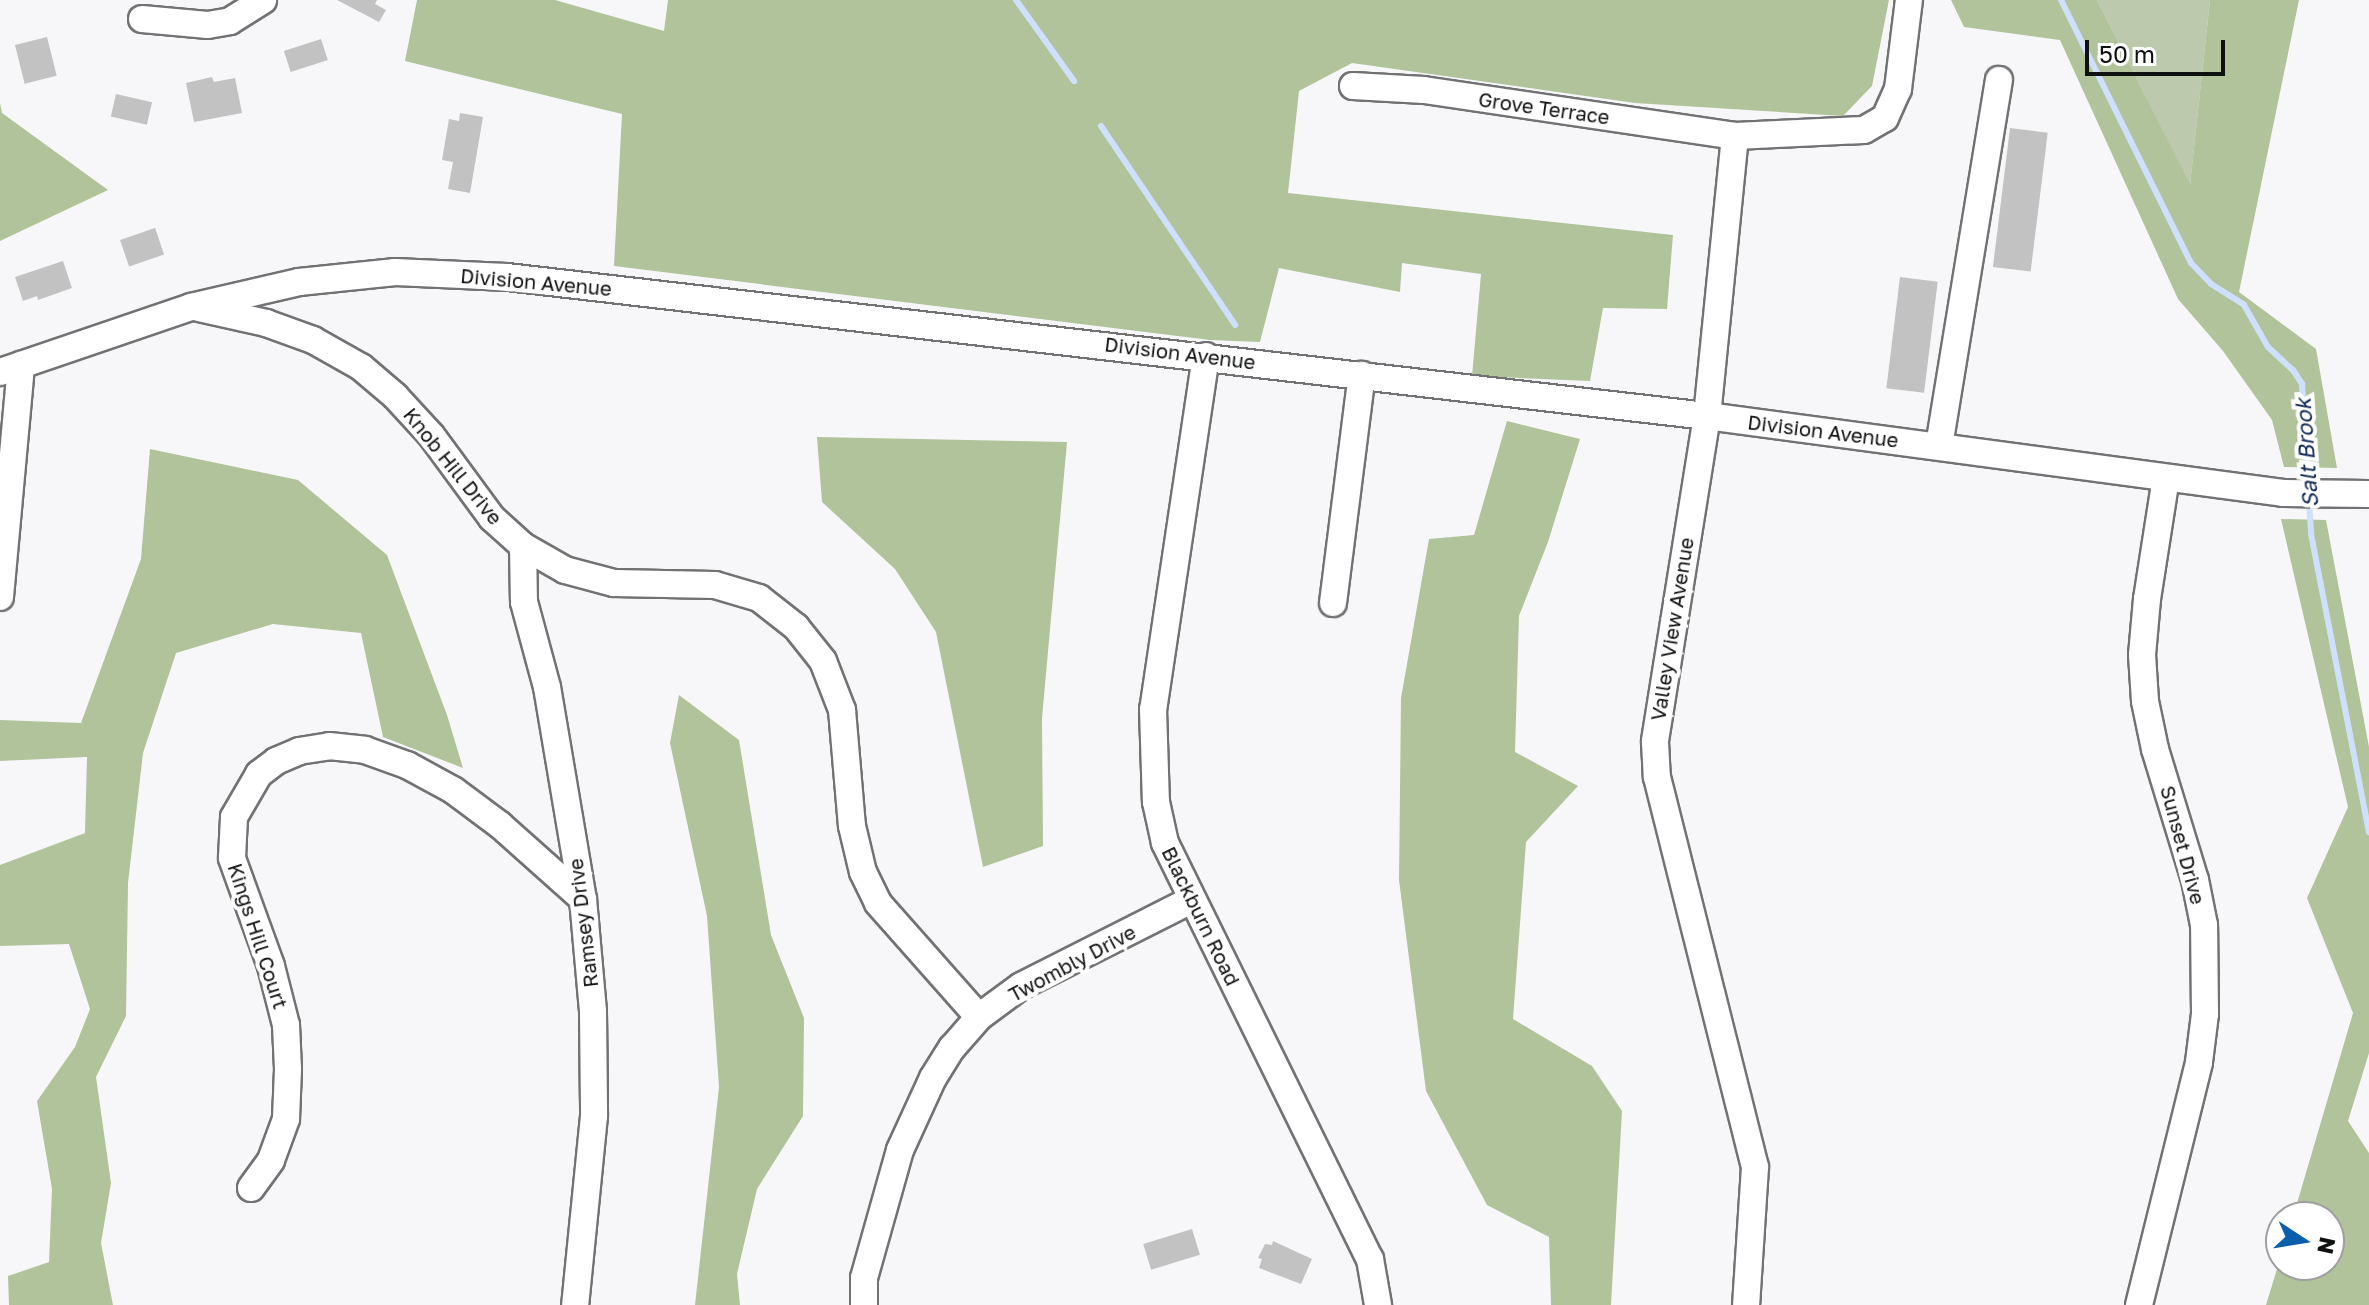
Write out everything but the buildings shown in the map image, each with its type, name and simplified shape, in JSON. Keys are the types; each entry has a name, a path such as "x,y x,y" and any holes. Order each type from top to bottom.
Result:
{"street":[{"path":"142,19 208,25 230,21 263,0"},
{"name":"Grove Terrace","path":"1353,86 1424,90 1735,136 1864,130 1885,118 1898,89 1909,0"},
{"path":"1939,446 1999,80"},
{"name":"Valley View Avenue","path":"1735,136 1707,416 1655,742 1657,777 1755,1167 1746,1305"},
{"name":"Division Avenue","path":"10,368 191,307 299,282 395,272 507,277 1707,416 2283,493 2359,494"},
{"name":"Knob Hill Drive","path":"191,307 266,323 313,340 361,367 395,396 431,435 492,518 523,546 565,570 614,583 715,585 759,598 796,627 823,661 842,710 852,826 863,872 878,903 979,1017"},
{"name":"Blackburn Road","path":"1206,356 1153,709 1153,757 1162,829 1191,900 1370,1259 1378,1305"},
{"path":"0,597 10,368"},
{"path":"1333,603 1362,375"},
{"name":"Sunset Drive","path":"2139,1305 2199,1062 2205,1014 2204,925 2195,880 2155,749 2145,701 2142,655 2147,599 2166,478"},
{"name":"Ramsey Drive","path":"523,546 524,602 547,687 583,899 593,1012 594,1116 575,1305"},
{"name":"Kings Hill Court","path":"251,1188 271,1160 286,1119 288,1069 286,1025 271,966 232,858 234,817 259,774 276,761 299,751 329,746 365,750 407,765 453,790 500,825 583,899"},
{"name":"Twombly Drive","path":"864,1305 864,1278 906,1137 933,1078 952,1048 979,1017 1021,986 1191,900"}],"green space":[{"path":"417,0 555,0 664,31 668,0 1889,0 1872,86 1843,116 1635,103 1352,63 1299,91 1288,193 1673,235 1667,309 1603,308 1590,381 1472,376 1481,274 1402,263 1400,292 1279,268 1260,342 1210,340 614,266 622,114 405,61"},
{"path":"1951,0 2097,0 2190,184 2210,0 2299,0 2239,292 2316,349 2337,468 2284,467 2272,420 2223,351 2178,299 2060,40 1964,27"},
{"path":"2097,0 2210,0 2190,185"},
{"path":"0,103 2,113 108,190 0,241"},
{"path":"1507,421 1580,439 1548,542 1519,616 1515,752 1578,786 1526,842 1513,1019 1592,1066 1622,1111 1611,1305 1551,1305 1549,1237 1487,1205 1426,1091 1399,880 1401,698 1429,539 1474,535"},
{"path":"817,437 1067,442 1042,718 1043,846 983,867 936,632 895,569 822,502"},
{"path":"150,449 298,480 387,555 447,715 463,768 383,737 361,633 273,624 176,653 143,753 128,883 126,1016 96,1077 111,1183 101,1243 113,1305 9,1305 8,1276 49,1262 52,1189 37,1101 75,1047 90,1009 69,944 0,946 0,865 85,833 87,757 0,761 0,720 81,723 141,559"},
{"path":"2281,519 2326,520 2369,747 2369,1053 2348,1121 2369,1153 2369,1305 2266,1305 2273,1281 2345,1281 2345,1201 2298,1201 2353,1013 2307,898 2348,807"},
{"path":"679,695 739,740 771,935 804,1018 803,1116 757,1189 737,1274 740,1305 695,1305 719,1087 707,916 670,743"}],"waterway":[{"path":"1016,0 1074,81"},
{"name":"Salt Brook","path":"2061,0 2191,263 2211,284 2244,305 2268,347 2293,370 2302,384 2308,486"},
{"path":"1101,126 1235,325"},
{"name":"Salt Brook","path":"2309,502 2311,534 2369,832"}]}
